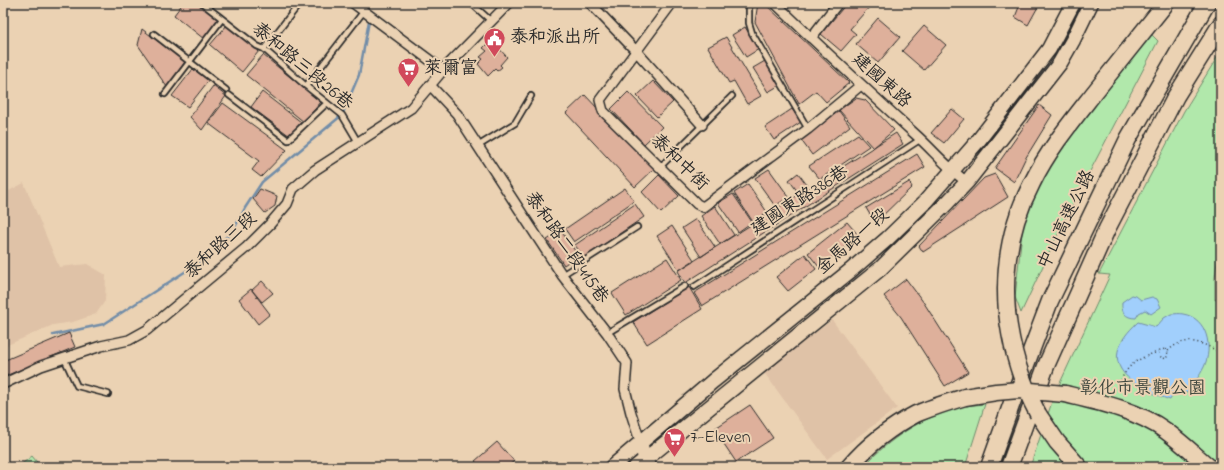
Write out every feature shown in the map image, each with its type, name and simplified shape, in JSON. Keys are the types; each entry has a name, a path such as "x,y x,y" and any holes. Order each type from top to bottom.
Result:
{"highway":[{"path":"1079,467 1057,442 1038,414 1028,396 1015,358 1009,330 1005,295 1008,252 1020,210 1032,182 1052,149 1076,116 1166,3"},
{"name":"中山高速公路","path":"989,467 1050,301 1128,140 1207,3"},
{"path":"1009,467 1046,366 1107,229 1176,96 1221,24"},
{"path":"849,467 861,453 888,432 916,414 965,397 1019,390 1064,394 1099,402 1135,414 1165,430 1209,467"}],"main road":[{"name":"金馬路一段","path":"612,467 641,444 713,381 850,271 887,239 924,203 978,141 1049,49 1073,3"},
{"name":"金馬路一段","path":"644,465 880,268 947,204 1060,63 1091,3"}],"street":[{"path":"353,3 443,70"},
{"name":"泰和路三段","path":"3,384 41,366 101,346 129,340 148,330 247,246 270,224 287,204 293,189 298,184 315,170 411,108 443,70 509,3"},
{"path":"590,3 702,124"},
{"name":"泰和中街","path":"672,3 600,100 603,111 697,204 703,207 808,129 861,85"},
{"name":"建國東路","path":"775,3 810,38 921,139 952,171 966,182"},
{"path":"810,38 838,3"},
{"name":"泰和路二段415巷","path":"430,86 457,114 562,275 607,333 627,363 625,389 630,413 641,444"},
{"path":"641,444 644,465"}],"lane":[{"name":"泰和路三段26巷","path":"202,3 257,46 264,49 342,115 358,142"},
{"path":"264,49 300,3"},
{"path":"471,3 491,21"},
{"path":"749,3 749,23 752,33 808,129"},
{"path":"306,86 368,14"},
{"path":"165,94 222,20"},
{"path":"154,34 226,90"},
{"path":"229,95 288,140 327,103"},
{"path":"478,146 515,123 531,96"},
{"path":"660,167 732,96"},
{"name":"建國東路386巷","path":"694,287 921,139"},
{"path":"562,275 637,227"},
{"path":"607,333 685,286"},
{"path":"64,358 77,386 108,394"}],"path":[{"path":"1158,352 1161,357 1166,359 1168,351 1179,343 1187,342 1202,343 1217,351"},
{"path":"1120,384 1126,371 1134,362 1160,350 1166,349 1168,351"}],"shaded area":[{"path":"24,183 59,267 87,264 106,275 105,301 96,314 73,322 53,325 3,347 3,194"},
{"path":"832,320 897,408 827,459 763,371"}],"green space":[{"path":"1146,29 1158,41 1065,219 1021,313 1015,297 1024,214 1053,155"},
{"name":"彰化市景觀公園","path":"1221,51 1221,229 1215,278 1215,300 1221,297 1221,467 1030,467 1054,396 1110,275 1099,274 1184,111"},
{"path":"985,404 965,467 863,467 895,438 919,423 946,411 969,405"},
{"path":"32,456 41,467 18,467"}],"water":[{"path":"1132,295 1141,300 1152,297 1157,299 1161,307 1151,314 1145,310 1139,313 1136,318 1126,316 1122,309 1122,302"},
{"path":"1171,314 1183,314 1198,321 1206,335 1208,351 1207,359 1202,370 1187,393 1177,392 1170,400 1141,387 1130,379 1122,370 1118,360 1119,349 1125,336 1138,322 1156,327 1164,318"}],"building":[{"path":"183,3 199,3 219,19 204,39 174,15"},
{"path":"758,3 764,3 849,83 826,102 816,91 799,104 755,22"},
{"path":"847,3 870,3 871,5 850,29 856,34 841,51 821,34"},
{"path":"1007,3 1035,3 1039,5 1028,25 1015,17 1019,7"},
{"path":"878,18 900,37 878,63 856,44"},
{"path":"227,25 259,51 242,72 210,45"},
{"path":"924,26 946,45 924,70 902,51"},
{"path":"745,27 759,49 746,57 732,35"},
{"path":"142,29 185,62 167,87 138,45"},
{"path":"726,37 761,96 747,104 734,81 729,83 708,47"},
{"name":"泰和派出所","path":"491,40 507,57 500,65 502,67 497,71 495,69 488,76 478,64 483,59 480,57 487,51 483,48"},
{"path":"263,55 321,102 304,122 246,75"},
{"path":"765,61 780,85 768,92 753,68"},
{"path":"193,69 209,80 188,107 172,96"},
{"path":"653,81 673,102 657,117 637,96"},
{"path":"213,86 226,96 202,130 190,117"},
{"path":"262,92 301,122 290,136 251,107"},
{"path":"628,92 662,127 644,144 611,109"},
{"path":"585,95 654,169 635,187 566,113"},
{"path":"856,98 865,100 894,130 873,148 839,110"},
{"path":"223,103 287,150 261,177 252,170 259,161 208,123"},
{"path":"1039,105 1052,115 1025,159 1014,182 995,168"},
{"path":"792,109 801,122 774,140 765,127"},
{"path":"952,109 964,119 944,143 931,133"},
{"path":"839,111 850,126 812,155 801,140"},
{"path":"896,133 903,144 685,283 678,271"},
{"path":"858,134 869,146 820,179 809,166"},
{"path":"917,154 925,167 702,306 694,293"},
{"path":"769,169 789,197 775,206 755,178"},
{"path":"798,173 807,185 798,192 789,180"},
{"path":"995,174 1008,197 923,252 919,246 984,178"},
{"path":"659,175 679,196 661,213 642,192"},
{"path":"909,182 912,187 875,223 866,208"},
{"path":"748,184 767,212 753,222 734,193"},
{"path":"625,188 634,201 574,242 565,229"},
{"path":"260,189 277,196 275,206 265,213 253,199"},
{"path":"733,194 752,222 738,232 718,203"},
{"path":"635,204 644,217 584,258 575,245"},
{"path":"715,206 734,235 720,244 701,216"},
{"path":"696,219 715,247 701,257 682,228"},
{"path":"847,222 859,236 819,267 808,253"},
{"path":"672,226 694,260 679,270 657,236"},
{"path":"561,231 578,255 564,265 547,240"},
{"path":"805,254 816,269 788,291 776,277"},
{"path":"667,258 681,280 626,315 612,293"},
{"path":"906,279 924,303 968,372 945,386 901,317 884,296"},
{"path":"262,281 273,293 262,302 252,290"},
{"path":"689,287 702,309 647,344 633,322"},
{"path":"251,289 270,314 258,324 239,299"},
{"path":"69,333 75,347 3,377 3,361"},
{"path":"750,405 773,438 736,462 714,429"},
{"path":"497,442 514,461 507,467 480,467 475,461"},
{"path":"550,461 554,467 541,467"}],"waterway":[{"path":"53,335 104,324 197,264 233,231 245,208 262,182 342,115 359,75 369,21 368,17"}],"place":[{"name":"泰和派出所","path":"494,58"},
{"name":"萊爾富","path":"409,88"},
{"name":"7-Eleven","path":"674,458"}]}
